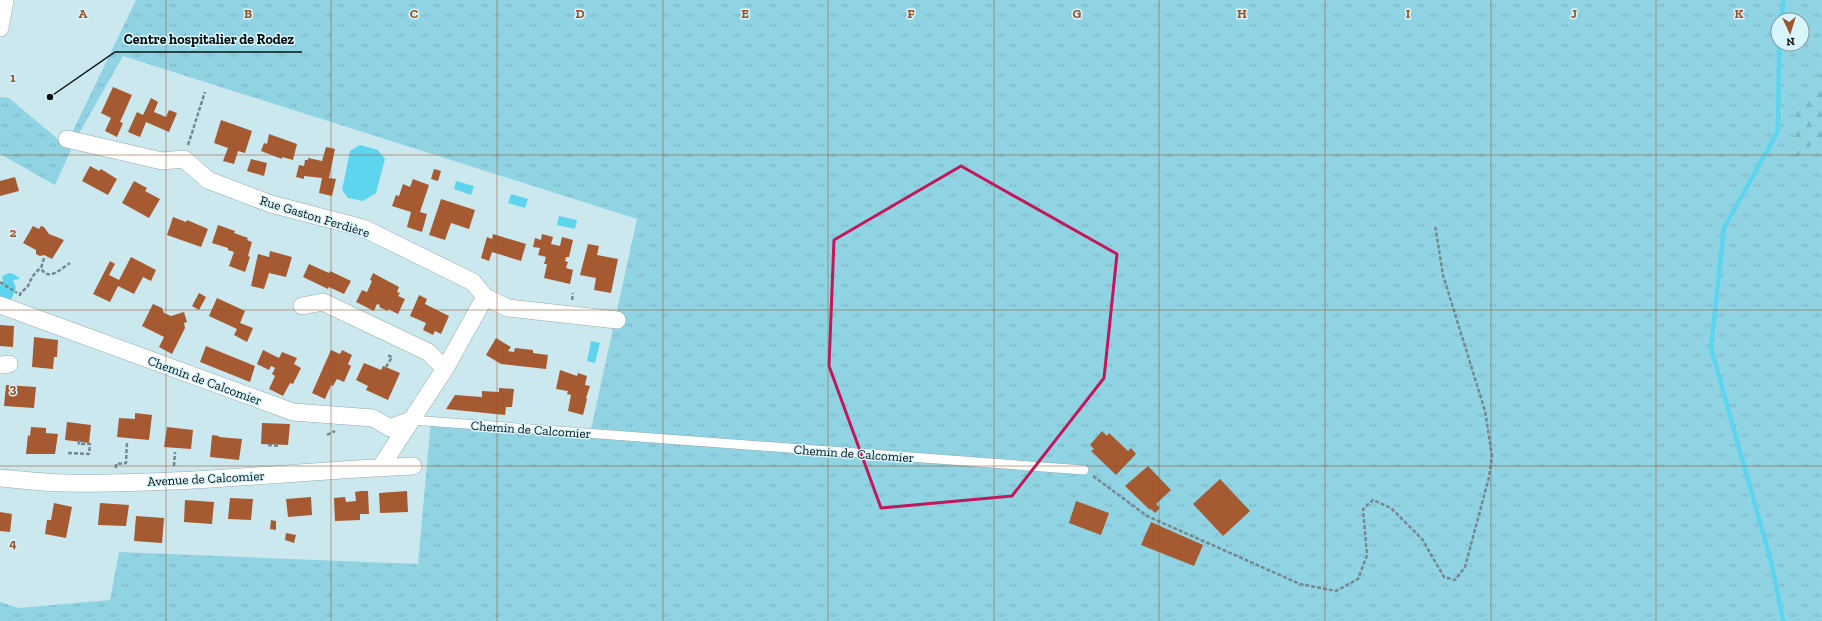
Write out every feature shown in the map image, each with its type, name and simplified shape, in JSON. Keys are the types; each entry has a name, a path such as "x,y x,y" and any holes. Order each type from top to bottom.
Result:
{"street":[{"path":"0,28 5,0"},
{"path":"67,139 162,161 184,159"},
{"name":"Rue Gaston Ferdière","path":"184,159 208,180 271,204 363,228 473,282 485,297"},
{"path":"380,468 446,367 485,297 508,308 617,320"},
{"path":"302,306 323,302 428,352 441,365 446,367"},
{"name":"Chemin de Calcomier","path":"0,305 293,412 373,418 390,428 411,420"},
{"name":"Avenue de Calcomier","path":"0,478 65,483 115,483 318,473 413,466"}],"lane":[{"name":"Chemin de Calcomier","path":"411,420 1084,470"}],"path":[{"path":"184,159 206,92"},
{"path":"1084,470 1147,516 1300,584 1336,591 1358,578 1367,555 1363,509 1373,500 1391,508 1422,539 1444,577 1455,580 1465,567 1489,477 1492,456 1484,411 1443,275 1435,225"},
{"path":"20,297 20,294 28,286 32,277 41,268 44,258"},
{"path":"41,268 45,274 52,275 70,263"},
{"path":"1,282 16,292"},
{"path":"386,367 392,357 387,355"},
{"path":"68,453 89,454 90,444 79,444 79,440"},
{"path":"118,464 126,463 127,442"},
{"path":"268,446 276,444 280,446"},
{"path":"174,466 175,452"}],"highlighted area":[{"path":"961,166 1117,254 1104,378 1012,496 881,508 829,366 834,240"}],"green space":[{"path":"136,0 1822,0 1822,621 0,621 0,602 19,608 110,600 119,552 418,564 431,420 591,429 637,219 123,56 77,137 72,133"},
{"path":"1822,74 1822,137 1795,158 1795,107"},
{"path":"0,97 9,98 71,150 55,185 0,154"}],"shaded area":[{"path":"360,145 378,150 385,159 376,193 363,201 348,198 342,190 350,151"},
{"path":"456,181 474,186 471,195 454,189"},
{"path":"511,194 528,199 525,208 508,203"},
{"path":"559,216 577,220 575,229 557,225"},
{"path":"9,273 14,274 20,279 13,280 16,288 11,300 0,297 0,285 3,282 2,276"},
{"path":"591,341 600,343 595,363 587,361"}],"building":[{"path":"113,87 132,95 120,122 123,123 117,137 105,131 111,118 101,113"},
{"path":"151,98 158,102 154,112 166,117 169,110 177,113 169,132 146,122 140,137 128,132 137,112 143,115"},
{"path":"221,120 252,131 245,153 238,151 234,164 223,161 228,148 214,143"},
{"path":"269,134 297,144 293,160 282,157 282,159 261,151 264,143 267,144"},
{"path":"326,147 335,149 329,178 336,179 332,196 319,193 322,178 304,176 304,179 296,177 299,165 304,166 305,160 308,160 308,158 322,161"},
{"path":"251,159 267,163 264,176 247,171"},
{"path":"90,166 99,171 101,169 117,179 108,195 82,181"},
{"path":"434,169 441,171 438,181 431,179"},
{"path":"15,177 19,191 0,196 0,181"},
{"path":"413,179 429,185 420,212 427,214 422,232 407,227 411,212 392,206 396,195 399,196 403,184 410,187"},
{"path":"134,181 147,188 145,191 160,199 149,218 122,203"},
{"path":"441,199 475,210 469,229 451,223 445,240 429,235"},
{"path":"173,217 186,222 187,220 208,229 201,247 167,235"},
{"path":"218,225 235,231 234,233 248,238 247,240 252,242 248,256 250,257 245,272 229,266 234,252 228,250 228,248 212,243"},
{"path":"33,226 39,229 41,226 44,227 49,234 64,240 52,259 44,255 40,256 36,254 36,250 23,243"},
{"path":"493,234 526,244 521,261 492,252 489,261 481,258 487,237 492,239"},
{"path":"542,234 553,237 551,244 560,246 562,237 573,240 569,257 566,257 565,261 568,262 566,268 573,270 570,284 544,278 547,264 544,264 546,257 538,255 540,248 533,247 535,238 541,240"},
{"path":"588,244 599,246 597,255 618,259 611,293 594,290 596,278 580,275"},
{"path":"270,251 292,257 286,277 269,273 264,289 251,286 258,254 269,257"},
{"path":"131,257 156,270 151,281 143,277 134,294 118,286 110,302 93,294 110,261 115,264 109,275 119,280"},
{"path":"309,264 329,273 330,271 351,281 344,294 329,287 328,289 303,277"},
{"path":"373,273 399,287 397,292 400,293 398,296 405,299 398,314 388,309 388,311 379,307 380,305 377,304 374,311 356,302 362,290 367,292 372,281 370,280"},
{"path":"199,293 206,297 199,310 192,306"},
{"path":"419,295 427,299 425,304 449,316 441,334 435,331 433,335 423,330 426,323 410,316"},
{"path":"217,298 245,311 240,323 253,328 247,342 234,335 237,329 209,316"},
{"path":"153,304 162,308 164,313 171,316 184,312 187,322 184,323 185,328 172,354 159,347 164,337 142,326"},
{"path":"0,325 14,326 13,347 0,346"},
{"path":"34,337 58,340 57,357 54,357 53,369 32,367"},
{"path":"496,338 511,347 508,351 514,352 515,348 533,350 533,353 548,355 546,369 501,364 486,355"},
{"path":"206,346 255,366 250,382 200,362"},
{"path":"263,350 279,358 282,352 297,358 294,364 301,368 293,384 290,383 283,396 269,389 275,376 272,374 275,368 271,366 269,370 257,364"},
{"path":"331,350 340,354 342,350 352,355 348,364 351,366 344,382 337,379 333,386 331,385 325,399 312,393"},
{"path":"364,363 381,370 383,366 400,373 388,400 366,390 368,386 356,380"},
{"path":"560,370 577,376 578,373 587,376 585,385 590,386 583,415 568,411 571,395 567,394 568,391 556,389"},
{"path":"6,385 36,387 34,408 4,406"},
{"path":"499,388 514,389 512,407 506,407 505,415 446,409 455,395 482,397 482,391 499,392"},
{"path":"135,413 152,415 149,440 117,437 119,418 135,419"},
{"path":"67,422 91,425 89,443 65,440"},
{"path":"262,423 290,424 288,445 261,444"},
{"path":"31,427 46,428 46,433 58,434 55,454 26,454 28,435 30,436"},
{"path":"167,427 193,430 191,449 164,447"},
{"path":"1102,431 1107,436 1109,433 1128,451 1131,448 1136,454 1116,475 1091,451 1094,449 1090,445"},
{"path":"212,435 242,439 239,460 210,457"},
{"path":"1148,466 1171,490 1156,504 1160,508 1155,513 1125,486"},
{"path":"1220,479 1250,511 1223,536 1193,504"},
{"path":"368,491 369,514 360,514 360,520 335,521 334,498 345,497 346,502 356,501 355,492"},
{"path":"407,491 408,512 380,513 379,493"},
{"path":"311,497 312,515 288,517 286,499"},
{"path":"230,498 253,499 251,520 228,519"},
{"path":"185,500 214,502 212,524 184,522"},
{"path":"1076,501 1109,513 1101,535 1069,523"},
{"path":"54,503 72,507 66,538 45,534 47,520 51,520"},
{"path":"100,503 129,505 126,526 98,525"},
{"path":"0,512 12,514 10,532 0,531"},
{"path":"136,516 164,518 162,543 134,541"},
{"path":"271,520 276,521 276,530 270,529"},
{"path":"1151,522 1203,545 1194,566 1141,545"},
{"path":"286,533 296,535 294,543 285,540"}],"waterway":[{"path":"1782,12 1784,0"},
{"path":"1779,52 1778,131 1724,228 1711,348 1772,565 1783,621"}],"place":[{"name":"Centre hospitalier de Rodez","path":"50,97"}]}
